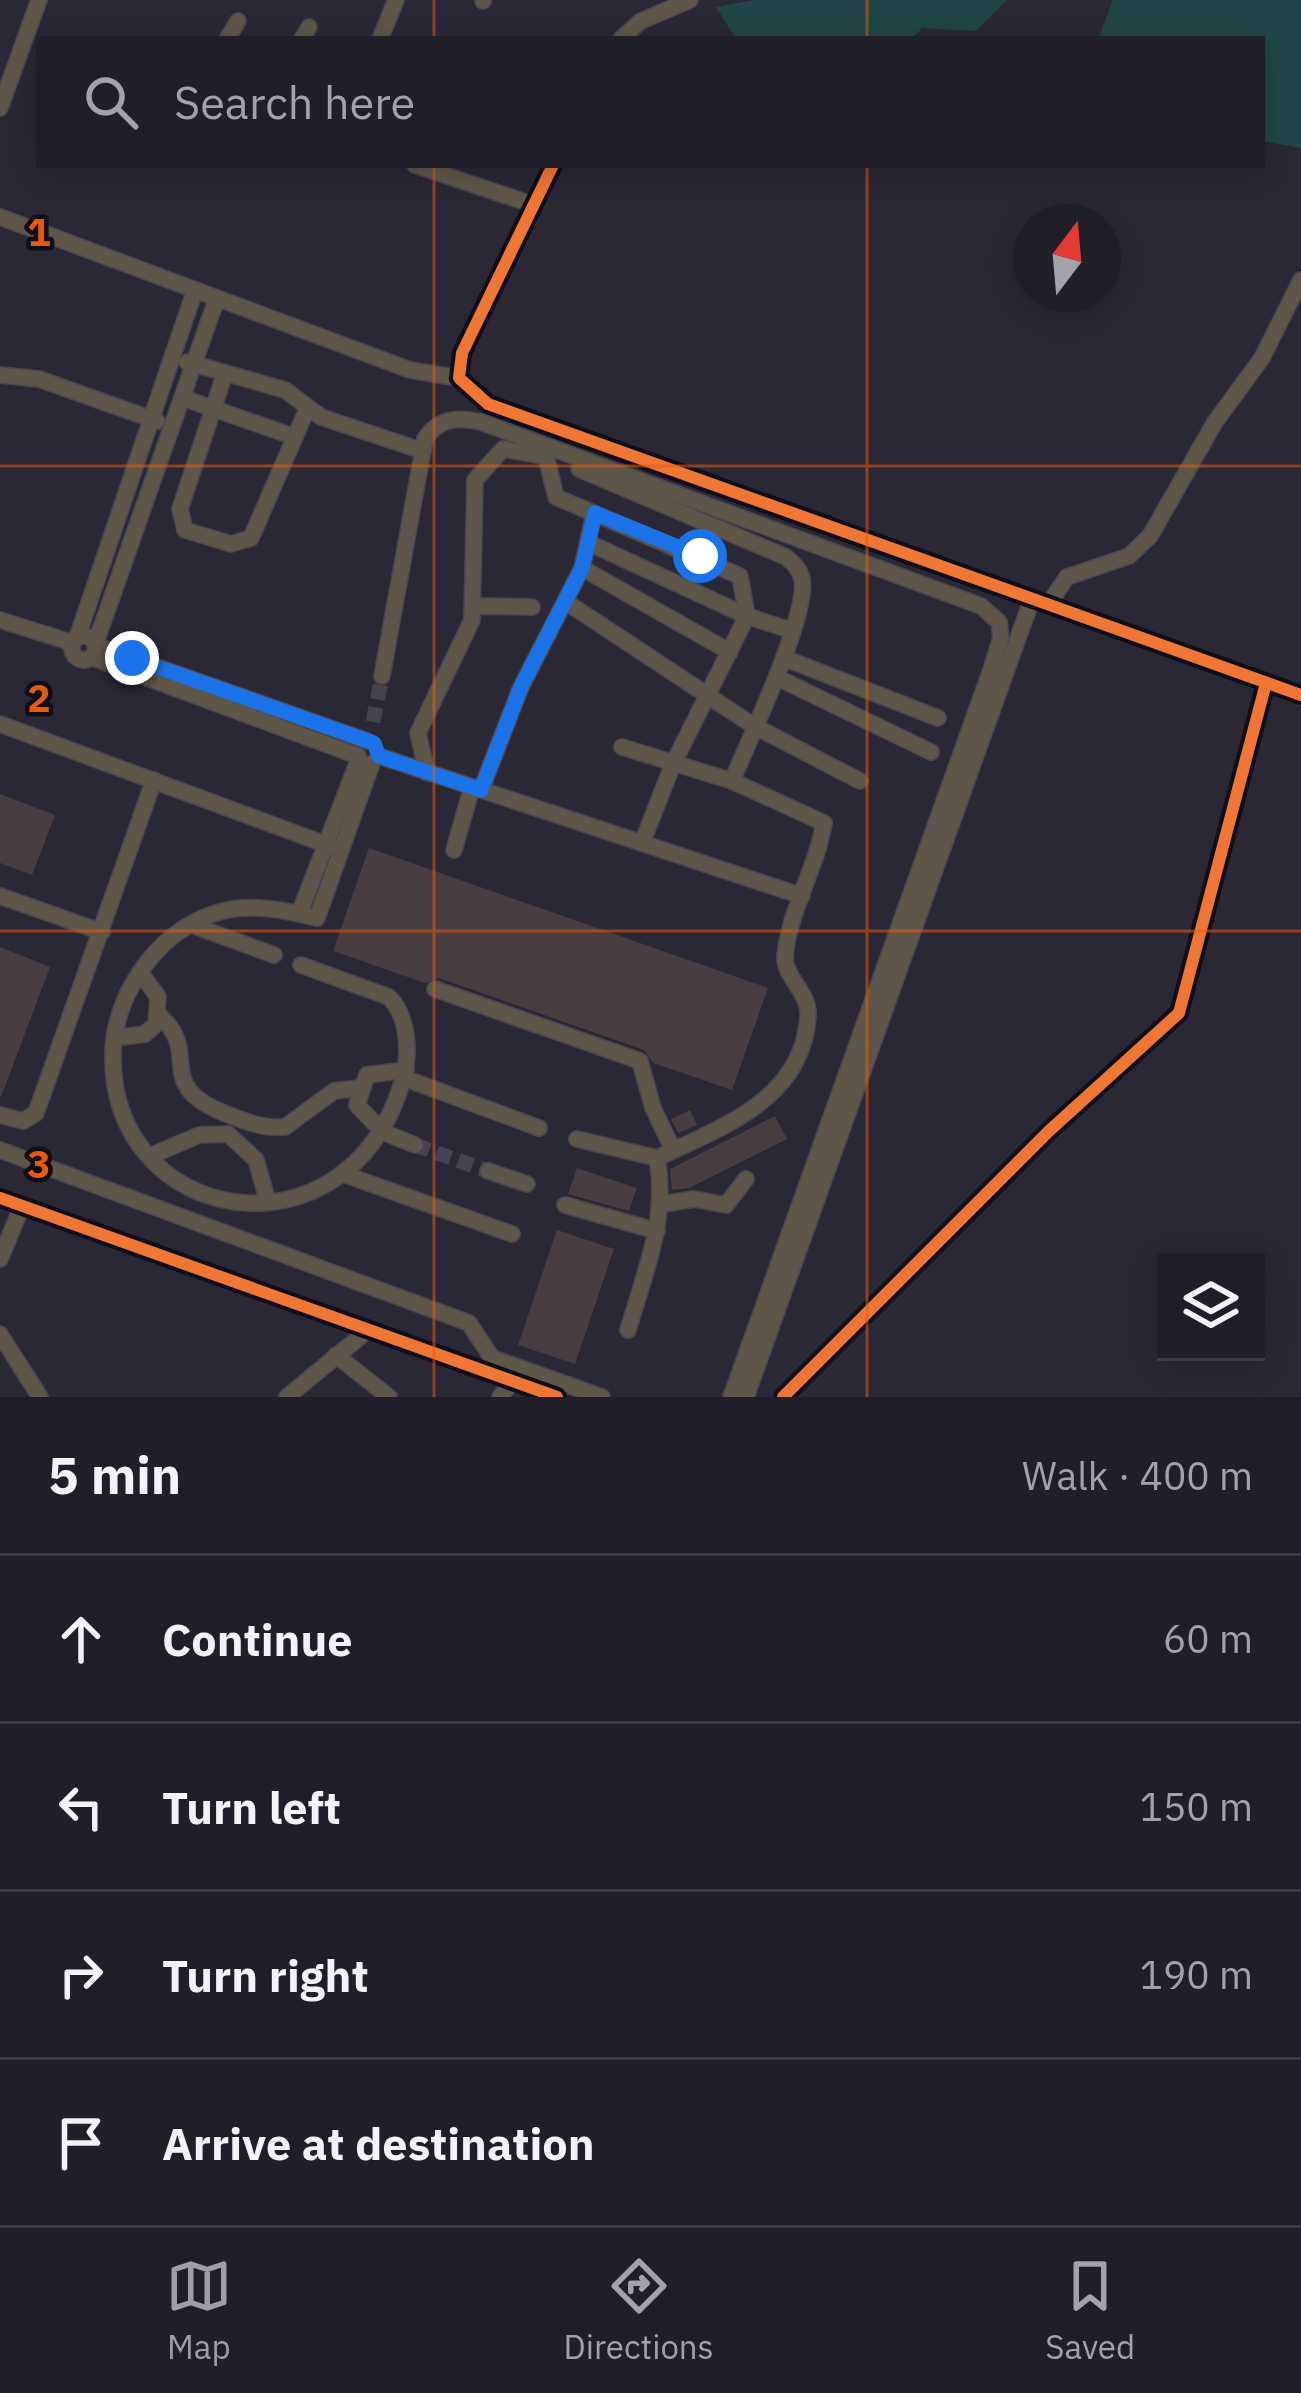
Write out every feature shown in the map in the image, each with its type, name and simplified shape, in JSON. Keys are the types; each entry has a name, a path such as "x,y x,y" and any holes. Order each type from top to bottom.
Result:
{"street":[{"path":"0,108 39,0"},
{"path":"381,36 397,0"},
{"path":"624,36 641,21 690,0"},
{"path":"229,36 238,21"},
{"path":"459,378 462,353 552,168"},
{"path":"453,171 534,205"},
{"path":"0,217 410,370 459,378 488,404 1301,695"},
{"path":"746,1397 1040,602 1067,578 1130,556 1158,526 1215,422 1262,358 1301,280"},
{"path":"195,290 75,640 76,657 93,651 367,753 802,896"},
{"path":"93,651 217,298"},
{"path":"173,359 285,390 321,417 423,451"},
{"path":"225,374 178,518 185,530 239,544 251,538 308,407"},
{"path":"0,375 39,379 173,427"},
{"path":"183,398 292,436"},
{"path":"382,676 423,451 431,429 442,423 482,422 981,606 996,616 1001,629 992,670 731,1397"},
{"path":"427,772 418,733 464,641 474,606 476,480 503,449 546,456 786,557 803,583 778,678 732,781"},
{"path":"546,456 553,494 736,571 747,616 673,764 642,843"},
{"path":"454,850 521,687 582,568 595,513"},
{"path":"589,543 747,616 790,630"},
{"path":"582,568 730,652"},
{"path":"566,602 709,692 754,726 860,782"},
{"path":"474,606 532,607"},
{"path":"0,620 75,640"},
{"path":"784,658 938,718"},
{"path":"778,678 931,752"},
{"path":"783,1397 1049,1131 1178,1013 1266,683"},
{"path":"301,965 394,1000 407,1045 405,1074 383,1132 346,1175 303,1196 268,1202 204,1195 160,1168 150,1156 121,1102 115,1038 140,972 164,943 192,925 245,908 317,918 373,722"},
{"path":"0,724 334,847"},
{"path":"577,1139 657,1158 770,1099 790,1075 808,1013 785,959 824,823 732,781 622,747"},
{"path":"0,1115 22,1121 36,1113 154,781"},
{"path":"0,896 102,932"},
{"path":"192,925 274,955"},
{"path":"140,972 154,988 159,1015 176,1032 182,1081 193,1100 231,1126 256,1160 268,1202"},
{"path":"436,989 640,1061 653,1108 673,1150"},
{"path":"115,1038 145,1034 159,1015"},
{"path":"150,1156 231,1126 285,1127 334,1091 359,1088 374,1070 405,1074 539,1128"},
{"path":"359,1088 361,1111 383,1132 415,1145"},
{"path":"0,1150 469,1323 493,1358 602,1397"},
{"path":"628,1330 663,1204 657,1158"},
{"path":"488,1171 526,1184"},
{"path":"346,1175 512,1234"},
{"path":"663,1204 694,1198 726,1204 746,1179"},
{"path":"0,1198 557,1397"},
{"path":"565,1205 657,1231"},
{"path":"0,1259 22,1206"},
{"path":"299,1393 367,1331"},
{"path":"0,1334 40,1397"},
{"path":"336,1355 389,1397"},
{"path":"500,1397 513,1382"}],"shaded area":[{"path":"754,0 1007,0 976,31 922,28 915,36 734,36 716,7"},
{"path":"1113,0 1301,0 1301,148 1265,142 1265,36 1099,36"}],"building":[{"path":"0,794 55,815 32,875 0,863"},
{"path":"369,848 768,988 732,1090 653,1063 644,1050 439,978 425,983 333,951"},
{"path":"0,947 50,967 1,1097 0,1096"},
{"path":"690,1110 697,1125 678,1133 671,1119"},
{"path":"775,1116 787,1139 689,1188 672,1190 670,1169"},
{"path":"577,1168 637,1188 629,1211 568,1194"},
{"path":"557,1230 614,1249 575,1364 518,1345"}],"tunnel":[{"path":"373,722 382,676"},
{"path":"415,1145 488,1171"}],"cycle path":[{"path":"552,168 462,353 459,378 488,404 1301,695"},
{"path":"783,1397 1049,1131 1179,1013 1266,683"},
{"path":"0,1198 557,1397"}],"route":[{"path":"132,658 374,743 379,756 481,790 521,687 582,568 595,513 700,556"}]}
